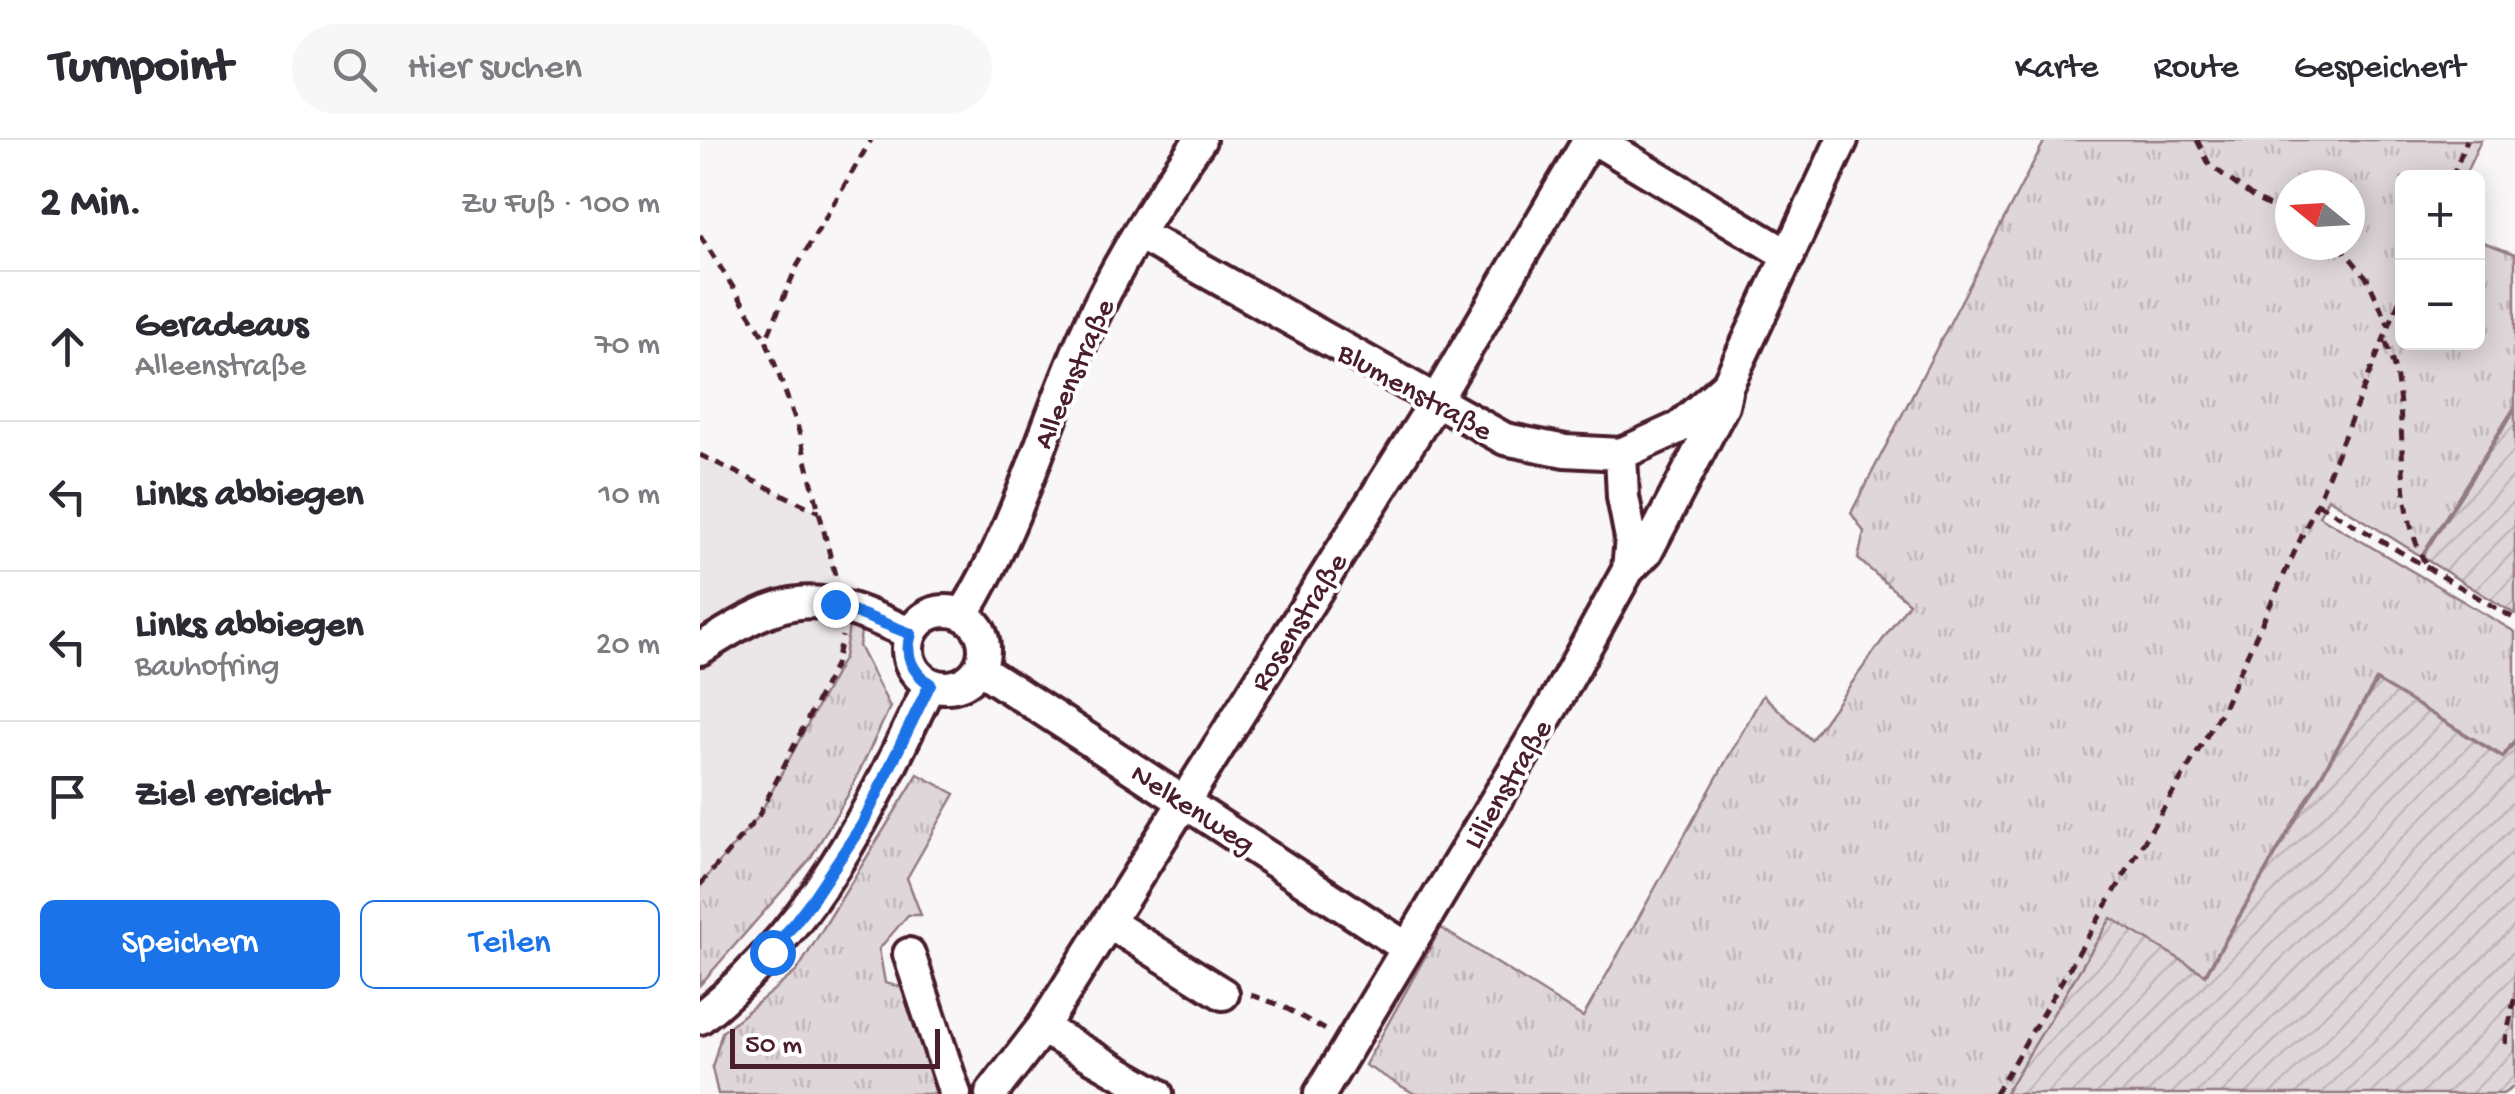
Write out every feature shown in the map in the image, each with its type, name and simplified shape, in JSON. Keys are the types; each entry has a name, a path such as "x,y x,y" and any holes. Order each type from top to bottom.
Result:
{"street":[{"name":"Alleenstraße","path":"963,614 987,572 1082,341 1165,188 1200,140"},
{"name":"Rosenstraße","path":"992,1094 1042,1028 1435,402 1593,140 1789,256"},
{"name":"Blumenstraße","path":"1139,234 1505,439 1565,451 1621,454 1678,428 1728,384 1842,140"},
{"path":"1628,570 1647,551 1723,405 1728,384"},
{"name":"Lilienstraße","path":"1320,1094 1556,702 1628,570 1631,538 1623,498 1621,454"},
{"path":"700,649 747,618 778,606 813,601 840,606 911,634"},
{"path":"943,610 963,614 978,626 983,638 979,668 965,682 954,686 930,684 913,668 909,656 911,634 931,614 943,610"},
{"name":"Nelkenweg","path":"979,668 1407,948"},
{"path":"700,1018 772,952 812,900 862,825 930,684"},
{"path":"1108,922 1222,994"},
{"path":"909,954 955,1094"},
{"path":"1042,1028 1156,1094"}],"path":[{"path":"766,340 796,268 872,140"},
{"path":"2197,140 2209,164 2255,199 2275,209"},
{"path":"2455,170 2467,140"},
{"path":"700,234 766,340 797,424 821,513 840,606 842,643 817,704 758,817 700,885"},
{"path":"2351,260 2366,278 2389,326"},
{"path":"1995,1094 2222,710 2317,503 2395,311"},
{"path":"2385,339 2397,380 2401,478 2413,540 2426,566"},
{"path":"700,454 821,513"},
{"path":"2317,503 2515,619"},
{"path":"1222,994 1256,995 1332,1032"},
{"path":"2506,1044 2515,995"}],"shaded area":[{"path":"700,455 821,513 850,620 844,657 758,817 700,885"}],"green space":[{"path":"2045,140 2481,140 2467,170 2395,170 2395,350 2485,350 2485,243 2515,254 2515,406 2421,556 2328,498 2319,516 2515,632 2515,739 2503,756 2376,680 2205,974 2111,919 2005,1094 1415,1094 1365,1065 1441,928 1583,1017 1763,695 1811,740 1909,603 1858,559 1864,532 1851,513"},
{"path":"2515,410 2515,614 2422,557"},
{"path":"850,620 862,624 859,646 890,707 848,795 810,859 700,985 700,885 758,817 844,657"},
{"path":"2377,681 2503,758 2515,742 2515,1086 2503,1094 2005,1094 2111,918 2206,975"},
{"path":"918,774 955,794 907,878 921,915 908,915 879,949 885,983 910,989 942,1094 718,1094 712,1068 722,1032 797,971"}],"route":[{"path":"772,952 862,825 930,684 913,668 908,644 911,634 835,604"}]}
